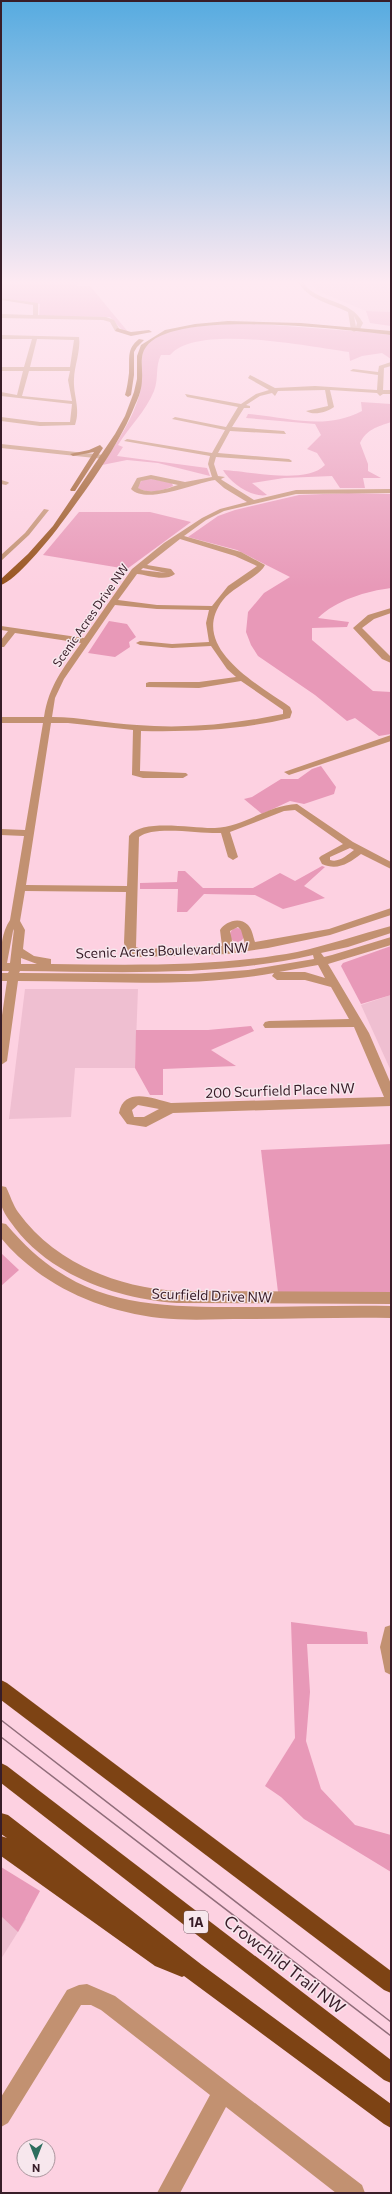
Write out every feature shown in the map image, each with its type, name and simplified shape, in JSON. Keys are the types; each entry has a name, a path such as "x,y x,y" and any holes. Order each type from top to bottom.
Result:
{"highway":[{"path":"1,1689 391,1983"},
{"name":"Crowchild Trail NW","path":"1,1772 391,2073"},
{"path":"1,1822 195,1972 391,2117"},
{"path":"1,1845 162,1959 195,1972"}],"main road":[{"path":"125,402 131,383"},
{"path":"1,583 38,550 59,526 104,457 128,415 137,393 138,383"},
{"path":"1,573 31,547 51,524 104,441"},
{"path":"73,454 90,452 100,447"},
{"path":"73,454 87,459 90,463"}],"street":[{"path":"19,397 23,383"},
{"path":"1,419 40,424 73,424 75,403 72,383"},
{"path":"380,383 380,393"},
{"path":"309,411 322,411 331,407 328,390"},
{"path":"187,395 245,406 273,392 328,390 391,394"},
{"path":"1,394 75,403"},
{"path":"245,406 219,455 211,461 211,467 220,477 255,501"},
{"path":"174,419 233,429 284,433"},
{"path":"127,441 219,455 289,461"},
{"path":"1,446 104,457"},
{"path":"219,455 220,477"},
{"path":"184,484 146,477 139,479 134,489 140,492 159,492 184,484 220,477"},
{"name":"Scenic Acres Drive NW","path":"1,967 8,930 15,921 30,833 46,720 51,698 56,686 85,641 138,568 179,537 213,514 255,501 309,491 391,491"},
{"path":"1,559 27,534 46,510"},
{"path":"1,720 96,722 137,728 214,728 248,724 287,716 288,712 286,709 243,678 225,662 213,644 210,626 213,608 228,589 259,569 261,565 238,554 179,537"},
{"path":"112,602 157,607 213,608"},
{"path":"391,610 371,617 357,628 385,658 391,660"},
{"path":"1,628 85,641"},
{"path":"1,645 12,630"},
{"path":"140,643 172,646 213,644"},
{"path":"149,684 199,685 243,678"},
{"path":"137,728 135,773 142,775 183,775"},
{"path":"289,772 391,738"},
{"path":"391,866 350,844 297,807 287,807 259,820 225,830 146,830 138,832 134,836 128,942 131,949 140,953 228,950 301,939 339,930 391,911"},
{"path":"225,830 233,856"},
{"path":"1,832 30,833"},
{"path":"350,844 327,855 324,860 330,864 339,864 360,850"},
{"path":"21,885 132,886"},
{"name":"Scenic Acres Drive NW","path":"14,972 20,930 15,921"},
{"path":"228,950 225,930 228,926 233,924 240,925 245,928 251,947"},
{"name":"Scenic Acres Boulevard NW","path":"1,977 14,972 70,968 214,965 319,956 391,929"},
{"name":"Scenic Acres Boulevard NW","path":"1,967 14,972 191,978 248,974 319,956 391,941"},
{"path":"17,950 31,959 70,968"},
{"path":"319,956 336,984 375,1058 391,1098"},
{"path":"1,1062 14,972"},
{"path":"248,974 305,976 336,984"},
{"path":"269,1025 357,1023"},
{"name":"200 Scurfield Place NW","path":"171,1108 391,1101"},
{"name":"Scurfield Drive NW","path":"1,1191 12,1212 37,1242 64,1262 88,1275 126,1289 166,1296 391,1298"},
{"name":"Scurfield Drive NW","path":"1,1228 17,1248 41,1268 75,1288 98,1298 127,1306 159,1311 228,1313 391,1312"},
{"path":"228,1313 229,1296"},
{"path":"391,1633 388,1647 391,1666"},
{"path":"1,2116 74,1997 82,1993 89,1993 108,2003 354,2193"},
{"path":"168,2193 223,2091"}],"shaded area":[{"path":"141,383 156,383 154,391 147,405 118,445 123,447 117,456 207,468 210,476 158,463 127,460 102,465 124,430 137,403"},
{"path":"361,402 391,404 391,422 377,427 369,432 360,443 368,464 368,471 381,478 363,478 365,488 340,488 332,476 284,478 252,483 267,495 261,495 248,492 231,480 223,470 291,476 316,471 325,465 317,453 307,449 321,435 315,424 246,418 248,414 320,422 348,417 362,411"},
{"path":"148,478 172,483 173,486 155,491 146,491 137,488 142,480"},
{"path":"348,493 391,494 391,588 372,591 352,597 334,606 318,618 349,622 347,627 312,628 312,640 373,691 391,692 391,734 379,736 355,718 347,721 315,695 258,656 251,645 246,632 248,612 264,593 290,577 237,550 188,537 218,516 235,510 299,495"},
{"path":"79,512 150,512 191,522 127,569 43,555"},
{"path":"109,621 127,624 136,637 129,642 130,647 115,657 88,653"},
{"path":"321,766 336,787 334,794 304,804 290,801 262,814 244,799 252,797 281,779 298,779 312,769"},
{"path":"322,866 325,867 304,886 325,898 283,909 255,895 204,894 187,912 177,912 178,889 140,889 140,883 177,882 178,871 185,871 203,888 253,888 280,873 295,881"},
{"path":"237,928 242,930 244,935 242,940 237,942 232,940 230,935 232,930"},
{"path":"391,946 391,995 361,1004 341,966 343,963"},
{"path":"25,989 138,989 135,1068 75,1068 71,1117 9,1119"},
{"path":"391,995 391,1071 361,1005"},
{"path":"251,1026 254,1031 211,1050 236,1066 163,1069 163,1095 150,1095 135,1068 136,1030 208,1030"},
{"path":"391,1144 391,1292 278,1292 261,1150"},
{"path":"1,1253 19,1270 1,1286"},
{"path":"291,1622 367,1632 368,1644 307,1644 310,1692 306,1741 321,1789 355,1825 391,1835 391,1872 304,1819 281,1797 265,1786 295,1738"},
{"path":"1,1867 40,1891 18,1932 1,1916"},
{"path":"1,1903 26,1919 1,1959"}],"tram line":[{"path":"1,1720 391,2022"},
{"path":"1,1737 391,2036"}]}
